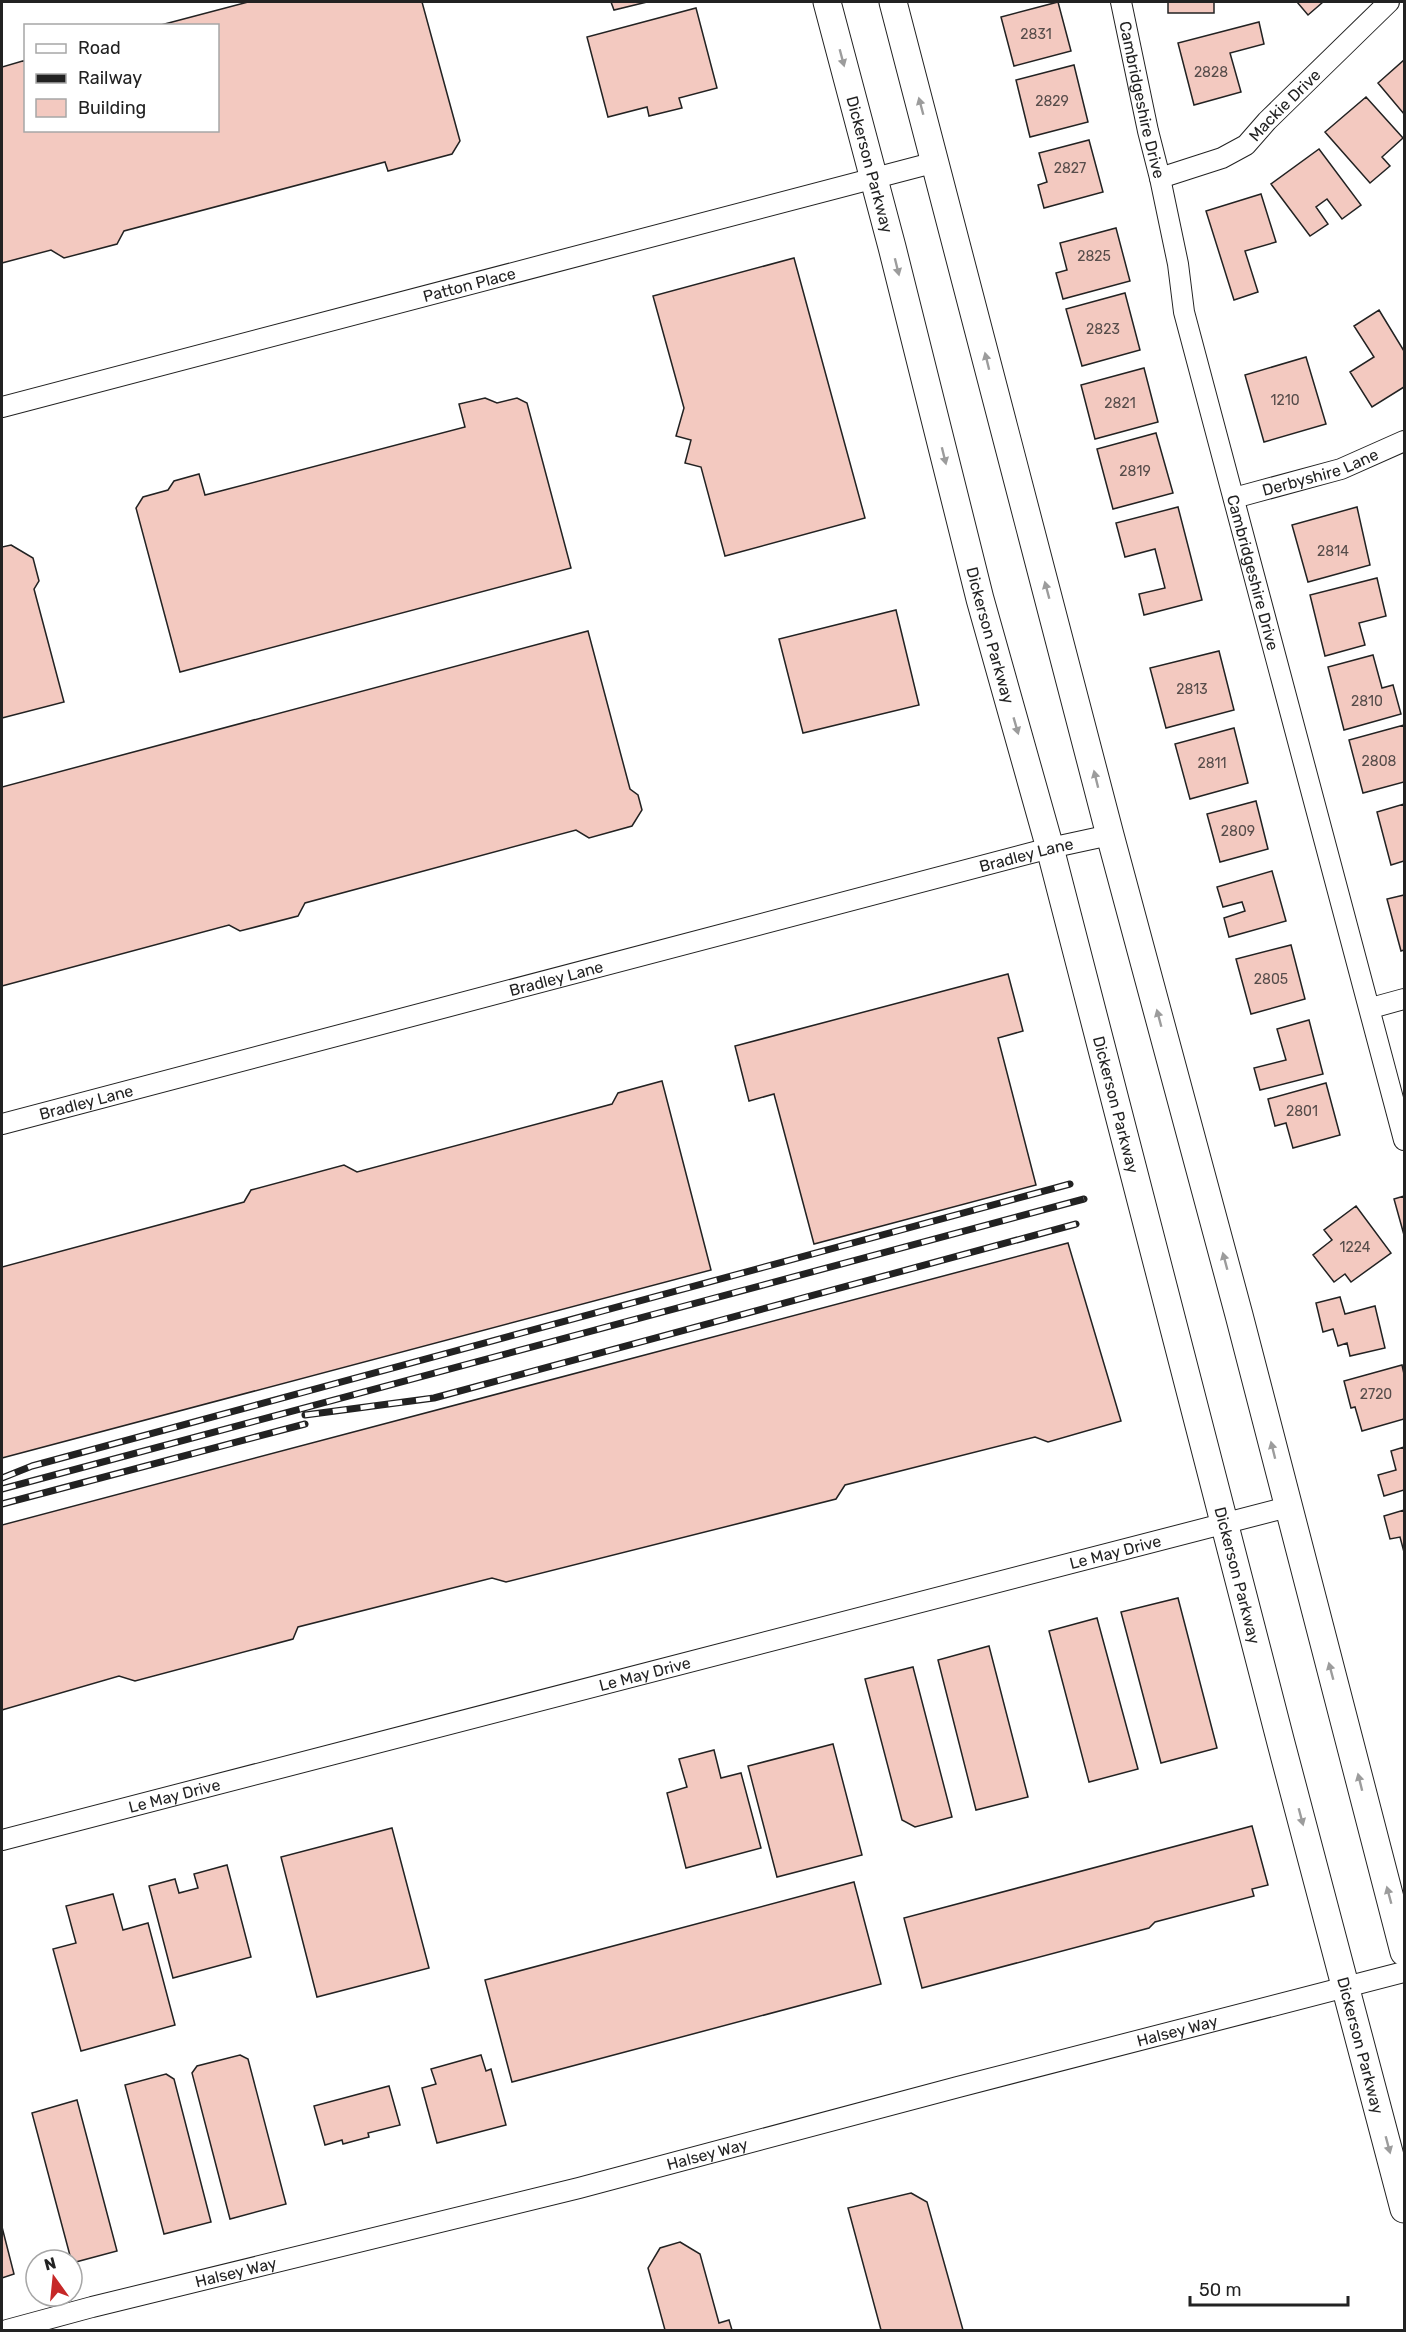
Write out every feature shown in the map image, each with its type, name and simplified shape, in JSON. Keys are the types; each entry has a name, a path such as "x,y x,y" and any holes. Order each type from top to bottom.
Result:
{"main road":[{"name":"Dickerson Parkway","path":"827,2 980,599 1050,848 1404,2209"},
{"path":"893,2 1110,835 1239,1315 1404,1952"}],"street":[{"name":"Cambridgeshire Drive","path":"1121,2 1178,264 1184,312 1371,1008 1404,1140"},
{"name":"Mackie Drive","path":"1160,178 1222,158 1246,145 1267,121 1389,2"},
{"name":"Patton Place","path":"2,406 936,162"},
{"name":"Derbyshire Lane","path":"1234,498 1341,469 1404,441"},
{"name":"Bradley Lane","path":"2,1124 1050,848 1110,835"},
{"path":"1371,1008 1404,999"},
{"name":"Le May Drive","path":"2,1840 1288,1507"},
{"name":"Halsey Way","path":"7,2331 92,2307 579,2188 969,2084 1404,1972"}],"building":[{"path":"248,2 422,2 460,141 452,154 388,171 385,162 124,231 117,244 64,258 51,250 2,263 2,67 24,61 24,132 219,132 219,24 165,24"},
{"path":"611,2 647,2 614,10"},
{"path":"1058,2 1071,51 1014,66 1001,17"},
{"path":"1168,2 1214,2 1214,13 1168,13"},
{"path":"1297,2 1323,2 1308,15"},
{"path":"696,8 717,88 679,98 682,108 649,116 647,107 608,117 587,37"},
{"path":"1259,22 1264,44 1230,53 1241,92 1194,105 1178,43"},
{"path":"1404,60 1404,114 1378,83"},
{"path":"1074,65 1088,122 1030,137 1016,80"},
{"path":"1366,97 1403,138 1382,157 1390,166 1370,183 1325,132"},
{"path":"1089,140 1103,192 1044,208 1038,185 1047,182 1039,153"},
{"path":"1319,149 1361,205 1342,219 1327,199 1316,207 1328,224 1310,236 1271,184"},
{"path":"1261,194 1276,242 1245,251 1258,292 1234,300 1206,211"},
{"path":"1116,228 1130,281 1063,299 1056,273 1067,270 1060,243"},
{"path":"794,258 865,518 725,556 701,467 685,463 691,440 676,436 684,408 653,296"},
{"path":"1125,293 1140,350 1082,366 1066,309"},
{"path":"1379,310 1404,351 1404,387 1372,407 1350,372 1374,357 1354,326"},
{"path":"1306,357 1326,424 1264,442 1245,375"},
{"path":"1144,368 1158,422 1095,439 1081,385"},
{"path":"485,398 497,403 517,398 527,403 571,568 180,672 136,508 143,497 168,490 174,481 199,474 205,495 465,427 459,404"},
{"path":"1156,433 1173,493 1113,509 1097,449"},
{"path":"1178,507 1202,600 1144,615 1139,594 1165,588 1155,549 1125,557 1116,523"},
{"path":"1357,507 1370,565 1308,582 1292,525"},
{"path":"11,545 33,558 39,581 34,589 64,702 2,718 2,547"},
{"path":"1377,578 1386,616 1359,623 1365,645 1325,656 1310,595"},
{"path":"896,610 919,705 803,733 779,639"},
{"path":"588,631 630,789 638,795 642,810 632,826 589,838 576,830 305,903 298,916 240,931 229,925 2,986 2,787"},
{"path":"1219,651 1234,710 1166,728 1150,668"},
{"path":"1373,655 1382,688 1393,685 1401,714 1344,730 1328,667"},
{"path":"1404,725 1404,782 1363,793 1349,740"},
{"path":"1234,728 1248,783 1190,799 1175,744"},
{"path":"1256,801 1268,849 1220,862 1207,814"},
{"path":"1404,804 1404,861 1391,865 1377,812"},
{"path":"1272,871 1286,921 1229,937 1224,918 1245,911 1242,902 1223,907 1217,887"},
{"path":"1404,895 1404,950 1401,951 1387,899"},
{"path":"1291,945 1305,999 1251,1014 1236,959"},
{"path":"1008,974 1023,1031 998,1038 1036,1185 814,1244 774,1094 749,1101 735,1046"},
{"path":"1309,1020 1323,1074 1260,1090 1254,1068 1286,1060 1277,1029"},
{"path":"662,1081 711,1270 2,1458 2,1267 244,1202 251,1190 344,1165 357,1172 612,1104 618,1093"},
{"path":"1326,1083 1340,1135 1293,1148 1286,1123 1275,1126 1268,1099"},
{"path":"1404,1196 1404,1235 1394,1199"},
{"path":"1356,1206 1391,1253 1351,1282 1345,1274 1334,1282 1313,1255 1332,1240 1324,1230"},
{"path":"1068,1243 1121,1421 1048,1442 1035,1437 845,1485 836,1499 506,1582 492,1578 298,1627 293,1639 135,1681 119,1676 2,1710 2,1525"},
{"path":"1340,1297 1345,1314 1375,1306 1385,1348 1350,1356 1347,1343 1338,1346 1333,1329 1323,1332 1316,1303"},
{"path":"1402,1365 1404,1419 1362,1431 1355,1407 1351,1408 1344,1381"},
{"path":"1404,1447 1404,1490 1384,1496 1378,1475 1396,1470 1391,1451"},
{"path":"1404,1510 1404,1552 1400,1537 1390,1539 1384,1516"},
{"path":"1178,1598 1217,1748 1161,1763 1121,1612"},
{"path":"1097,1618 1138,1769 1089,1782 1049,1631"},
{"path":"989,1646 1028,1797 976,1810 938,1660"},
{"path":"913,1667 952,1817 915,1827 902,1820 865,1679"},
{"path":"833,1744 862,1855 777,1877 748,1766"},
{"path":"714,1750 721,1778 741,1773 761,1848 686,1868 667,1793 687,1787 679,1759"},
{"path":"1252,1826 1268,1885 1252,1889 1254,1896 1155,1922 1149,1928 922,1988 904,1918"},
{"path":"392,1828 429,1968 317,1997 281,1857"},
{"path":"227,1865 251,1957 173,1978 149,1886 175,1879 179,1893 198,1888 194,1874"},
{"path":"854,1882 881,1984 512,2082 485,1980"},
{"path":"113,1894 123,1930 148,1923 175,2025 81,2051 53,1949 76,1943 66,1906"},
{"path":"240,2055 248,2059 286,2204 230,2219 192,2073 197,2066"},
{"path":"481,2055 486,2071 491,2069 506,2125 437,2143 422,2088 436,2084 431,2069"},
{"path":"166,2074 174,2079 211,2222 164,2234 125,2085"},
{"path":"389,2086 400,2125 368,2133 369,2137 343,2144 342,2140 325,2145 314,2106"},
{"path":"77,2100 117,2251 84,2260 84,2248 68,2248 32,2113"},
{"path":"911,2193 927,2202 963,2330 881,2330 848,2208"},
{"path":"2,2227 14,2274 2,2278"},
{"path":"680,2242 700,2254 719,2323 729,2320 732,2330 665,2330 648,2268 660,2248"}],"railway":[{"path":"2,1478 32,1466 1070,1184"},
{"path":"2,1489 1084,1199"},
{"path":"305,1415 434,1398 1076,1224"},
{"path":"2,1504 305,1424"}]}
